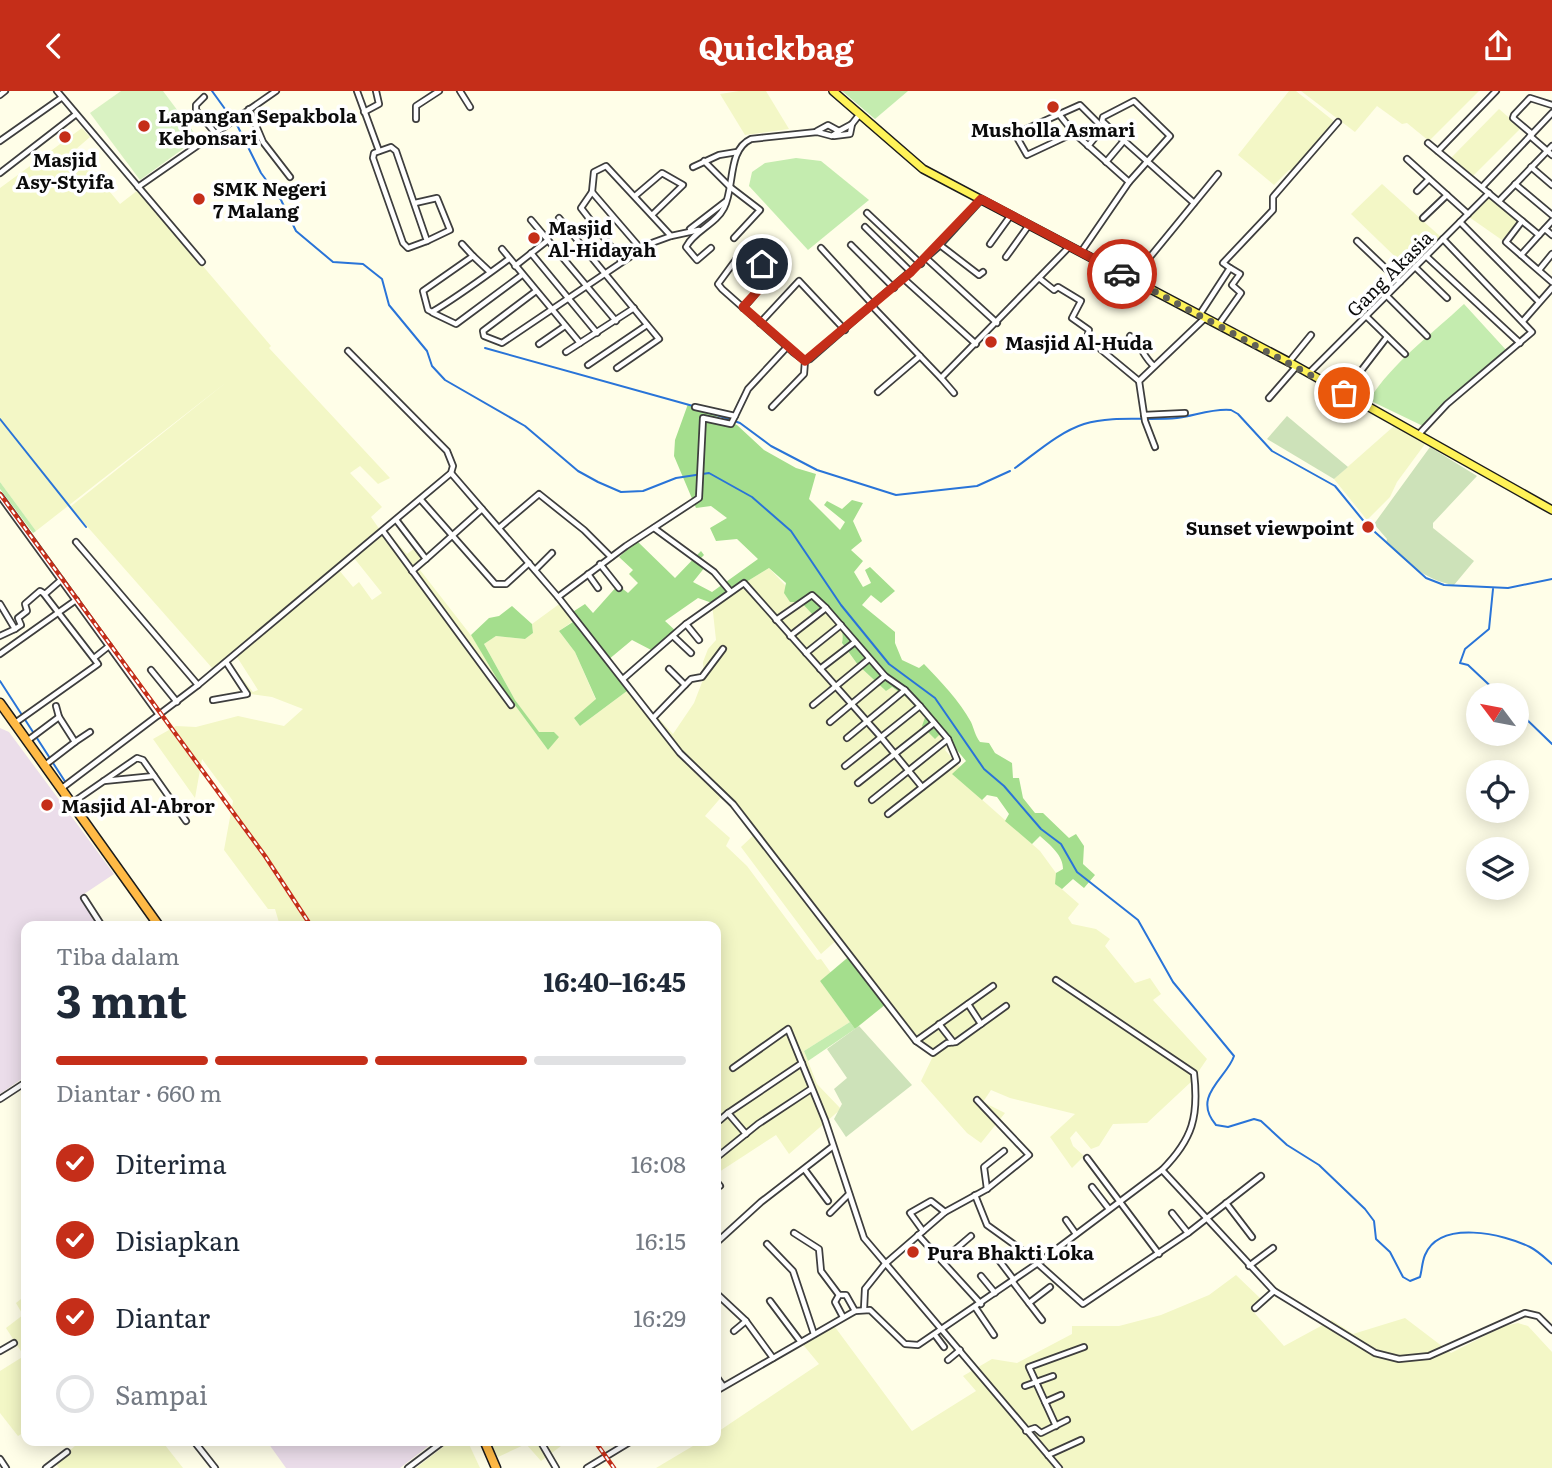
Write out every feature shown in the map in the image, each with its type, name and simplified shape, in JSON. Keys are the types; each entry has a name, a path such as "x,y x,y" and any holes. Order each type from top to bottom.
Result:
{"highway":[{"path":"0,703 21,719 61,789 155,921"},
{"path":"487,1446 496,1468"}],"main road":[{"path":"833,91 915,163 1297,366 1552,510"}],"street":[{"path":"0,95 5,91"},
{"path":"57,91 202,262"},
{"path":"138,187 275,91"},
{"path":"357,91 379,151"},
{"path":"364,112 379,104 376,91"},
{"path":"416,119 416,106 439,91"},
{"path":"460,91 470,107"},
{"path":"1438,151 1496,91"},
{"path":"0,141 61,97"},
{"path":"204,97 196,104 196,110 216,134"},
{"path":"1550,153 1513,118 1530,98 1552,105"},
{"path":"1080,252 1129,183 1147,161 1170,134 1134,101 1102,117 1102,121 1147,161 1194,203"},
{"path":"1074,133 1027,155 1015,133 1080,105 1102,126 1088,146"},
{"path":"249,110 263,142 290,177"},
{"path":"1058,113 1074,133 1129,183"},
{"path":"1482,187 1552,113"},
{"path":"0,173 75,115"},
{"path":"832,136 852,124 859,115"},
{"path":"1219,324 1241,293 1232,285 1240,274 1223,263 1273,210 1273,197 1338,122"},
{"path":"711,248 697,260 687,249 699,230 722,211 737,152 743,143 751,139 817,132 832,136 850,134 852,124"},
{"path":"817,132 828,125 839,131"},
{"path":"1106,162 1122,143"},
{"path":"1428,143 1539,235"},
{"path":"1499,201 1531,167 1550,153 1552,146"},
{"path":"415,204 437,198 450,230 427,241 408,248 404,246 373,158 379,151 395,149 427,241"},
{"path":"693,167 704,161 737,152"},
{"path":"1407,159 1468,214"},
{"path":"704,161 760,211 734,238"},
{"path":"622,261 582,212 582,204 592,192 594,172 609,167 671,236"},
{"path":"1531,167 1552,185"},
{"path":"635,196 662,173 683,185 652,215"},
{"path":"1132,279 1217,174"},
{"path":"1417,191 1430,179"},
{"path":"1515,184 1552,215"},
{"path":"592,192 642,249"},
{"name":"Gang Akasia","path":"1309,373 1489,193"},
{"path":"1423,218 1447,195"},
{"path":"772,407 804,375 805,361 904,279 940,245 981,199"},
{"path":"689,230 725,202"},
{"path":"867,213 920,264"},
{"path":"990,244 1011,215"},
{"path":"559,218 658,341 617,368"},
{"path":"531,220 616,321"},
{"path":"1522,221 1505,240 1552,282"},
{"path":"1521,255 1552,221"},
{"path":"1460,222 1539,302"},
{"path":"696,224 699,230"},
{"path":"1006,257 1029,225"},
{"path":"865,227 911,272"},
{"path":"1545,229 1552,235"},
{"path":"536,291 483,331 484,336 502,343 642,249 689,230 699,230"},
{"path":"1419,434 1447,404 1532,332 1443,239"},
{"path":"515,266 548,240"},
{"path":"1357,241 1400,282"},
{"path":"461,244 491,272"},
{"path":"850,245 894,288"},
{"path":"940,245 979,275 983,272"},
{"path":"941,378 998,323 1069,246"},
{"path":"821,248 954,393"},
{"path":"502,249 580,343"},
{"path":"743,307 763,285 762,264 742,250 718,281 722,289 805,361"},
{"path":"531,253 597,333"},
{"path":"1538,270 1552,254"},
{"path":"473,256 423,291 428,310 456,324 522,275"},
{"path":"1426,256 1520,343"},
{"path":"926,258 998,323"},
{"path":"432,312 509,259"},
{"path":"1415,267 1447,298"},
{"path":"1139,381 1203,315 1230,268"},
{"path":"1039,278 1054,290 1058,286 1081,301 1072,319 1089,330 1087,338 1139,381 1144,417 1156,447"},
{"path":"904,279 976,344"},
{"path":"760,323 799,281 845,330"},
{"path":"1523,321 1552,288"},
{"path":"1387,295 1427,336"},
{"path":"566,352 634,309"},
{"path":"1366,316 1405,354"},
{"path":"588,365 647,325"},
{"path":"538,344 565,326"},
{"path":"1289,362 1311,335"},
{"path":"1130,336 1138,343 1145,359 1154,366"},
{"path":"1344,393 1387,337"},
{"path":"733,420 748,389 787,347"},
{"path":"61,789 177,702 451,474 453,466 447,451 348,351"},
{"path":"878,392 920,356"},
{"path":"1269,398 1297,366"},
{"path":"695,407 733,420"},
{"path":"1144,417 1185,413"},
{"path":"558,597 600,564 699,498 704,417 733,420"},
{"path":"451,474 558,597 680,753 733,804 916,1041 930,1053 947,1043 953,1043 1006,1006"},
{"path":"499,528 539,494 584,530 611,557"},
{"path":"0,496 159,715"},
{"path":"421,500 496,585 506,584 529,563"},
{"path":"412,571 482,509"},
{"path":"397,521 426,559"},
{"path":"654,528 714,572 730,591"},
{"path":"383,531 512,705"},
{"path":"76,542 198,685"},
{"path":"535,570 552,553"},
{"path":"600,564 619,588"},
{"path":"588,574 598,588"},
{"path":"44,594 61,580"},
{"path":"623,679 686,624 745,583 866,719 922,787"},
{"path":"0,636 21,625 18,618 27,611 25,604 40,591 60,612 98,664 21,719"},
{"path":"776,620 809,594 826,608 885,676 905,690 948,739 957,760 888,814"},
{"path":"0,654 76,600"},
{"path":"0,604 15,629"},
{"path":"790,636 826,608"},
{"path":"686,624 699,640"},
{"path":"806,653 841,625"},
{"path":"673,636 691,653"},
{"path":"821,669 855,642"},
{"path":"94,657 109,646"},
{"path":"654,717 691,679 702,677 723,649"},
{"path":"813,705 869,659"},
{"path":"213,700 247,694 226,662"},
{"path":"669,669 685,685"},
{"path":"151,670 177,702"},
{"path":"830,722 885,676"},
{"path":"847,739 866,719 905,690"},
{"path":"56,706 59,717 75,742"},
{"path":"845,766 920,706"},
{"path":"30,738 59,717"},
{"path":"858,783 934,723"},
{"path":"47,762 90,732"},
{"path":"872,800 948,739"},
{"path":"72,803 137,758 154,776 186,821"},
{"path":"103,781 154,776"},
{"path":"84,898 99,921"},
{"path":"721,1383 723,1386 843,1317 864,1309 876,1314 905,1344 918,1345 1038,1263 1163,1170 1186,1145 1191,1134 1194,1073 1055,980"},
{"path":"916,1041 993,986"},
{"path":"968,1004 981,1024"},
{"path":"939,1024 953,1043"},
{"path":"733,1068 788,1029 864,1238 1059,1468"},
{"path":"721,1119 802,1063"},
{"path":"0,1099 21,1085"},
{"path":"721,1154 746,1133 811,1089"},
{"path":"864,1309 865,1289 885,1264 944,1212 985,1190 1029,1154 977,1100"},
{"path":"729,1113 746,1133"},
{"path":"721,1239 832,1147"},
{"path":"985,1190 984,1167 1004,1151"},
{"path":"1087,1158 1159,1254"},
{"path":"804,1170 828,1201"},
{"path":"1163,1170 1273,1291 1376,1353 1399,1359 1429,1356 1525,1313 1538,1315 1552,1330"},
{"path":"975,1195 987,1225 1038,1263 1083,1304 1207,1220 1261,1176"},
{"path":"1091,1187 1109,1209"},
{"path":"830,1213 849,1194"},
{"path":"944,1212 931,1201 910,1213 920,1233 978,1305 994,1335"},
{"path":"1226,1203 1252,1237"},
{"path":"1172,1213 1188,1233"},
{"path":"1066,1220 1076,1234"},
{"path":"794,1233 818,1249 821,1271 839,1295"},
{"path":"943,1260 971,1236"},
{"path":"767,1244 793,1271 814,1334"},
{"path":"1249,1266 1273,1248"},
{"path":"998,1259 1042,1320"},
{"path":"981,1276 995,1293"},
{"path":"1029,1303 1050,1287"},
{"path":"1255,1308 1273,1291"},
{"path":"839,1295 846,1295 855,1311"},
{"path":"839,1295 835,1302 843,1317"},
{"path":"721,1298 746,1321 773,1358"},
{"path":"770,1301 800,1341"},
{"path":"734,1331 746,1321"},
{"path":"935,1335 944,1347"},
{"path":"0,1351 14,1343"},
{"path":"1056,1426 1029,1367 1084,1347"},
{"path":"948,1360 960,1350"},
{"path":"1025,1386 1053,1376"},
{"path":"1045,1402 1061,1395"},
{"path":"1027,1431 1035,1428 1041,1433 1067,1420"},
{"path":"1048,1455 1081,1440"},
{"path":"198,1446 215,1468"},
{"path":"408,1468 437,1446"},
{"path":"542,1446 556,1468"},
{"path":"587,1468 621,1446"},
{"path":"46,1468 67,1452"},
{"path":"0,1459 6,1468"}],"shaded area":[{"path":"0,728 9,732 114,874 81,896 97,921 21,921 21,1079 0,1094"},
{"path":"270,1446 428,1446 400,1468 286,1468"}],"green space":[{"name":"Lapangan Sepakbola Kebonsari","path":"121,91 163,91 198,138 140,180 90,113"},
{"path":"766,91 789,129 745,135 720,94"},
{"path":"842,91 908,91 875,119"},
{"path":"1289,91 1296,91 1335,122 1294,170 1289,170 1274,185 1238,155"},
{"path":"1301,91 1479,91 1429,141 1407,123 1402,124 1377,106 1355,132"},
{"path":"1499,109 1521,128 1472,177 1450,159"},
{"path":"82,128 90,137 75,150 120,204 138,190 271,346 269,348 390,478 378,484 360,466 350,473 382,507 371,517 380,530 213,669 70,507 228,381 36,531 0,482 0,188"},
{"path":"796,158 821,161 869,200 808,250 749,186 752,172 765,163"},
{"path":"1382,184 1442,238 1409,270 1351,214"},
{"path":"1489,197 1518,222 1502,240 1469,217"},
{"path":"1464,304 1507,351 1423,426 1369,400 1389,373"},
{"path":"688,404 737,425 764,450 796,468 816,474 809,499 840,530 845,522 824,505 827,501 842,509 852,500 863,503 853,521 862,541 851,550 863,561 854,572 863,587 871,583 865,570 870,567 895,591 881,603 871,595 862,605 895,632 895,643 902,660 919,668 924,664 961,706 980,742 989,743 995,753 1012,763 1013,778 1019,778 1023,798 1035,813 1043,813 1069,838 1076,834 1084,846 1083,864 1095,875 1084,888 1073,879 1062,889 1055,884 1056,873 1063,869 1061,859 1055,851 1040,836 1032,844 1005,821 1009,814 997,797 987,795 982,800 952,774 966,761 942,732 935,739 922,726 927,712 892,687 886,691 858,665 842,643 840,625 827,612 813,615 801,602 790,602 784,593 786,583 769,568 712,603 698,598 665,621 678,633 655,652 632,640 608,660 631,688 580,726 574,718 596,699 575,652 559,631 576,620 571,613 585,604 593,613 618,585 628,593 638,583 629,574 633,570 619,557 637,541 675,578 701,551 704,555 698,561 705,567 693,582 712,592 758,559 737,539 716,541 710,528 727,518 711,506 696,508 674,456 675,440"},
{"path":"1287,416 1348,467 1334,479 1267,439"},
{"path":"1394,426 1425,444 1397,482 1390,497 1367,520 1334,479"},
{"path":"1430,447 1477,476 1433,523 1433,528 1474,561 1454,585 1425,575 1409,563 1386,543 1387,539 1374,524"},
{"path":"0,482 36,531 33,533 0,489"},
{"path":"386,530 407,554 419,545 430,560 420,570 473,638 503,689 548,750 558,737 554,732 539,733 515,700 484,644 496,636 525,639 533,633 532,624 562,602 576,619 559,631 575,652 596,700 574,718 580,726 631,688 673,734 694,703 704,677 703,662 708,649 716,640 712,603 769,568 801,602 827,612 839,622 843,635 842,644 858,665 886,691 891,687 913,700 942,732 949,741 945,750 961,768 953,774 1040,851 1056,873 1056,884 1079,904 1068,918 1072,924 1096,929 1110,939 1105,946 1135,983 1150,978 1161,994 1153,1000 1207,1059 1192,1081 1147,1123 1113,1124 1099,1146 1091,1149 1076,1131 1070,1138 1073,1146 1084,1156 1072,1168 1050,1137 1075,1114 1010,1098 991,1090 983,1102 1005,1113 981,1143 967,1133 921,1081 935,1052 928,1049 886,1004 839,938 821,954 741,847 758,831 724,794 705,816 730,838 726,846 747,866 817,960 821,959 831,973 820,981 850,1022 804,1051 817,1084 841,1109 789,1154 776,1135 721,1171 721,921 279,921 275,909 268,909 224,850 233,801 202,759 195,798 153,739 176,726 196,727 238,716 284,726 303,709 272,697 242,693 244,691 226,666 230,663 253,692 258,690 237,657 339,570 353,587 359,582 372,600 382,593 354,558"},
{"path":"512,606 532,624 533,633 525,639 496,636 484,644 515,700 539,732 554,732 559,737 548,750 503,689 471,635 489,618 499,616"},
{"path":"852,954 886,1004 855,1029 820,981"},
{"path":"850,1022 855,1029 808,1061 804,1051"},
{"path":"859,1026 912,1085 846,1137 834,1119 842,1104 834,1089 847,1078 827,1049"},
{"path":"1236,1275 1262,1300 1250,1308 1284,1346 1332,1320 1353,1334 1405,1318 1451,1353 1504,1326 1518,1323 1528,1326 1552,1352 1552,1468 656,1468 693,1446 721,1446 721,1430 819,1364 800,1341 832,1323 912,1431 976,1391 963,1376 992,1359 1017,1363 1072,1334 1072,1326 1119,1326 1161,1315 1209,1295"},
{"path":"21,1299 21,1312 16,1303"},
{"path":"21,1317 21,1351 6,1328"},
{"path":"21,1358 21,1434 18,1436 0,1413 0,1371"},
{"path":"75,1446 166,1446 183,1468 59,1468 55,1463"},
{"path":"444,1446 470,1446 480,1468 416,1468"},
{"path":"492,1446 522,1446 498,1457"},
{"path":"528,1446 561,1446 541,1461"}],"waterway":[{"path":"212,91 238,127 261,173 281,200 296,231 333,262 363,264 382,279 389,305 427,351 432,366 445,380 525,426 578,471 598,482 621,492 643,491 676,478 709,473 752,497 791,531 841,605 889,664 935,698 984,769 1004,786 1041,829 1061,844 1077,872 1138,920 1173,982 1234,1056 1209,1096 1209,1115 1216,1125 1228,1127 1254,1119 1261,1121 1287,1145 1319,1165 1365,1209 1374,1221 1376,1239 1390,1252 1403,1277 1410,1281 1420,1277 1425,1255 1433,1244 1458,1233 1489,1234 1519,1242 1552,1264"},
{"path":"485,348 693,406"},
{"path":"1015,468 1057,437 1095,421 1165,419 1231,410 1238,414 1272,451 1335,486 1366,524 1426,578 1444,585 1508,588 1552,579"},
{"path":"708,412 740,423 771,446 817,470 896,495 977,486 1010,471"},
{"path":"0,419 86,527"},
{"path":"1487,683 1468,665 1460,663 1465,649 1489,629 1493,589"},
{"path":"0,681 66,783"},
{"path":"1530,723 1552,744"}],"railway":[{"path":"0,494 265,856 308,921"},
{"path":"598,1446 614,1468"}],"way so far":[{"path":"1122,274 1344,393"}],"place":[{"name":"Musholla Asmari","path":"1053,107"},
{"name":"Lapangan Sepakbola Kebonsari","path":"144,126"},
{"name":"Masjid Asy-Styifa","path":"65,137"},
{"name":"SMK Negeri 7 Malang","path":"199,199"},
{"name":"Masjid Al-Hidayah","path":"534,238"},
{"name":"Masjid Al-Huda","path":"991,342"},
{"name":"Sunset viewpoint","path":"1368,527"},
{"name":"Masjid Al-Abror","path":"47,805"},
{"name":"Pura Bhakti Loka","path":"913,1252"}],"route":[{"path":"762,264 763,285 743,307 805,361 873,307 959,226 981,199 1122,274"}]}
